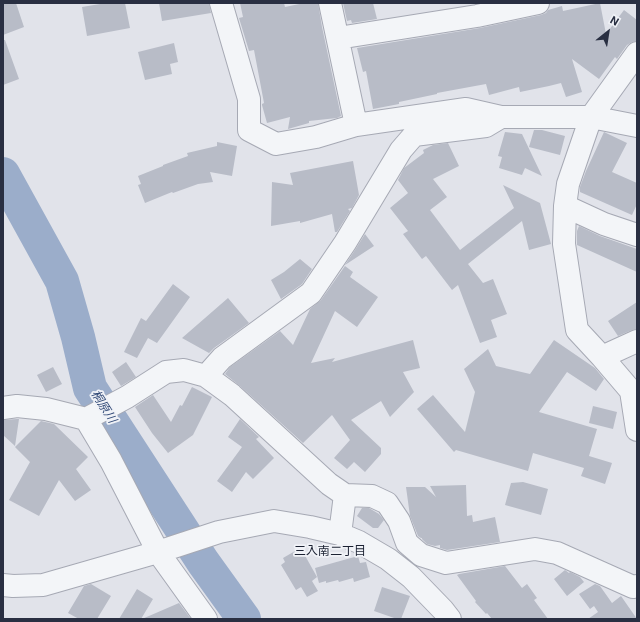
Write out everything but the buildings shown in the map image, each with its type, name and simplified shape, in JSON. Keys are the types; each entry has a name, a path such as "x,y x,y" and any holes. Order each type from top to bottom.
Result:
{"street":[{"path":"221,3 249,99 249,130 276,144 316,137 356,125 466,109 501,117 591,117 637,126"},
{"path":"330,3 356,125"},
{"path":"338,38 477,16 538,3"},
{"path":"637,53 591,117 568,184 565,206 564,244 577,330 634,392 637,430"},
{"path":"206,376 222,358 310,293 345,243 401,150 414,135 486,126 501,117"},
{"path":"565,206 604,224 637,235"},
{"path":"602,356 637,342"},
{"path":"3,408 17,406 46,409 88,418 127,397 166,372 184,370 206,376 232,395 329,484 345,495 372,496 387,503 399,521 407,543 421,554 446,564 535,550 557,553 633,587 637,586"},
{"path":"88,418 163,550 206,619"},
{"path":"340,534 345,495"},
{"path":"3,585 43,585 219,532 274,521 340,534 359,542 388,559 411,577 450,619"}],"waterway":[{"name":"桐原川","path":"3,174 62,281 78,337 90,388 203,562 244,619"}],"district":[{"name":"三入南二丁目","path":"330,552"}]}
